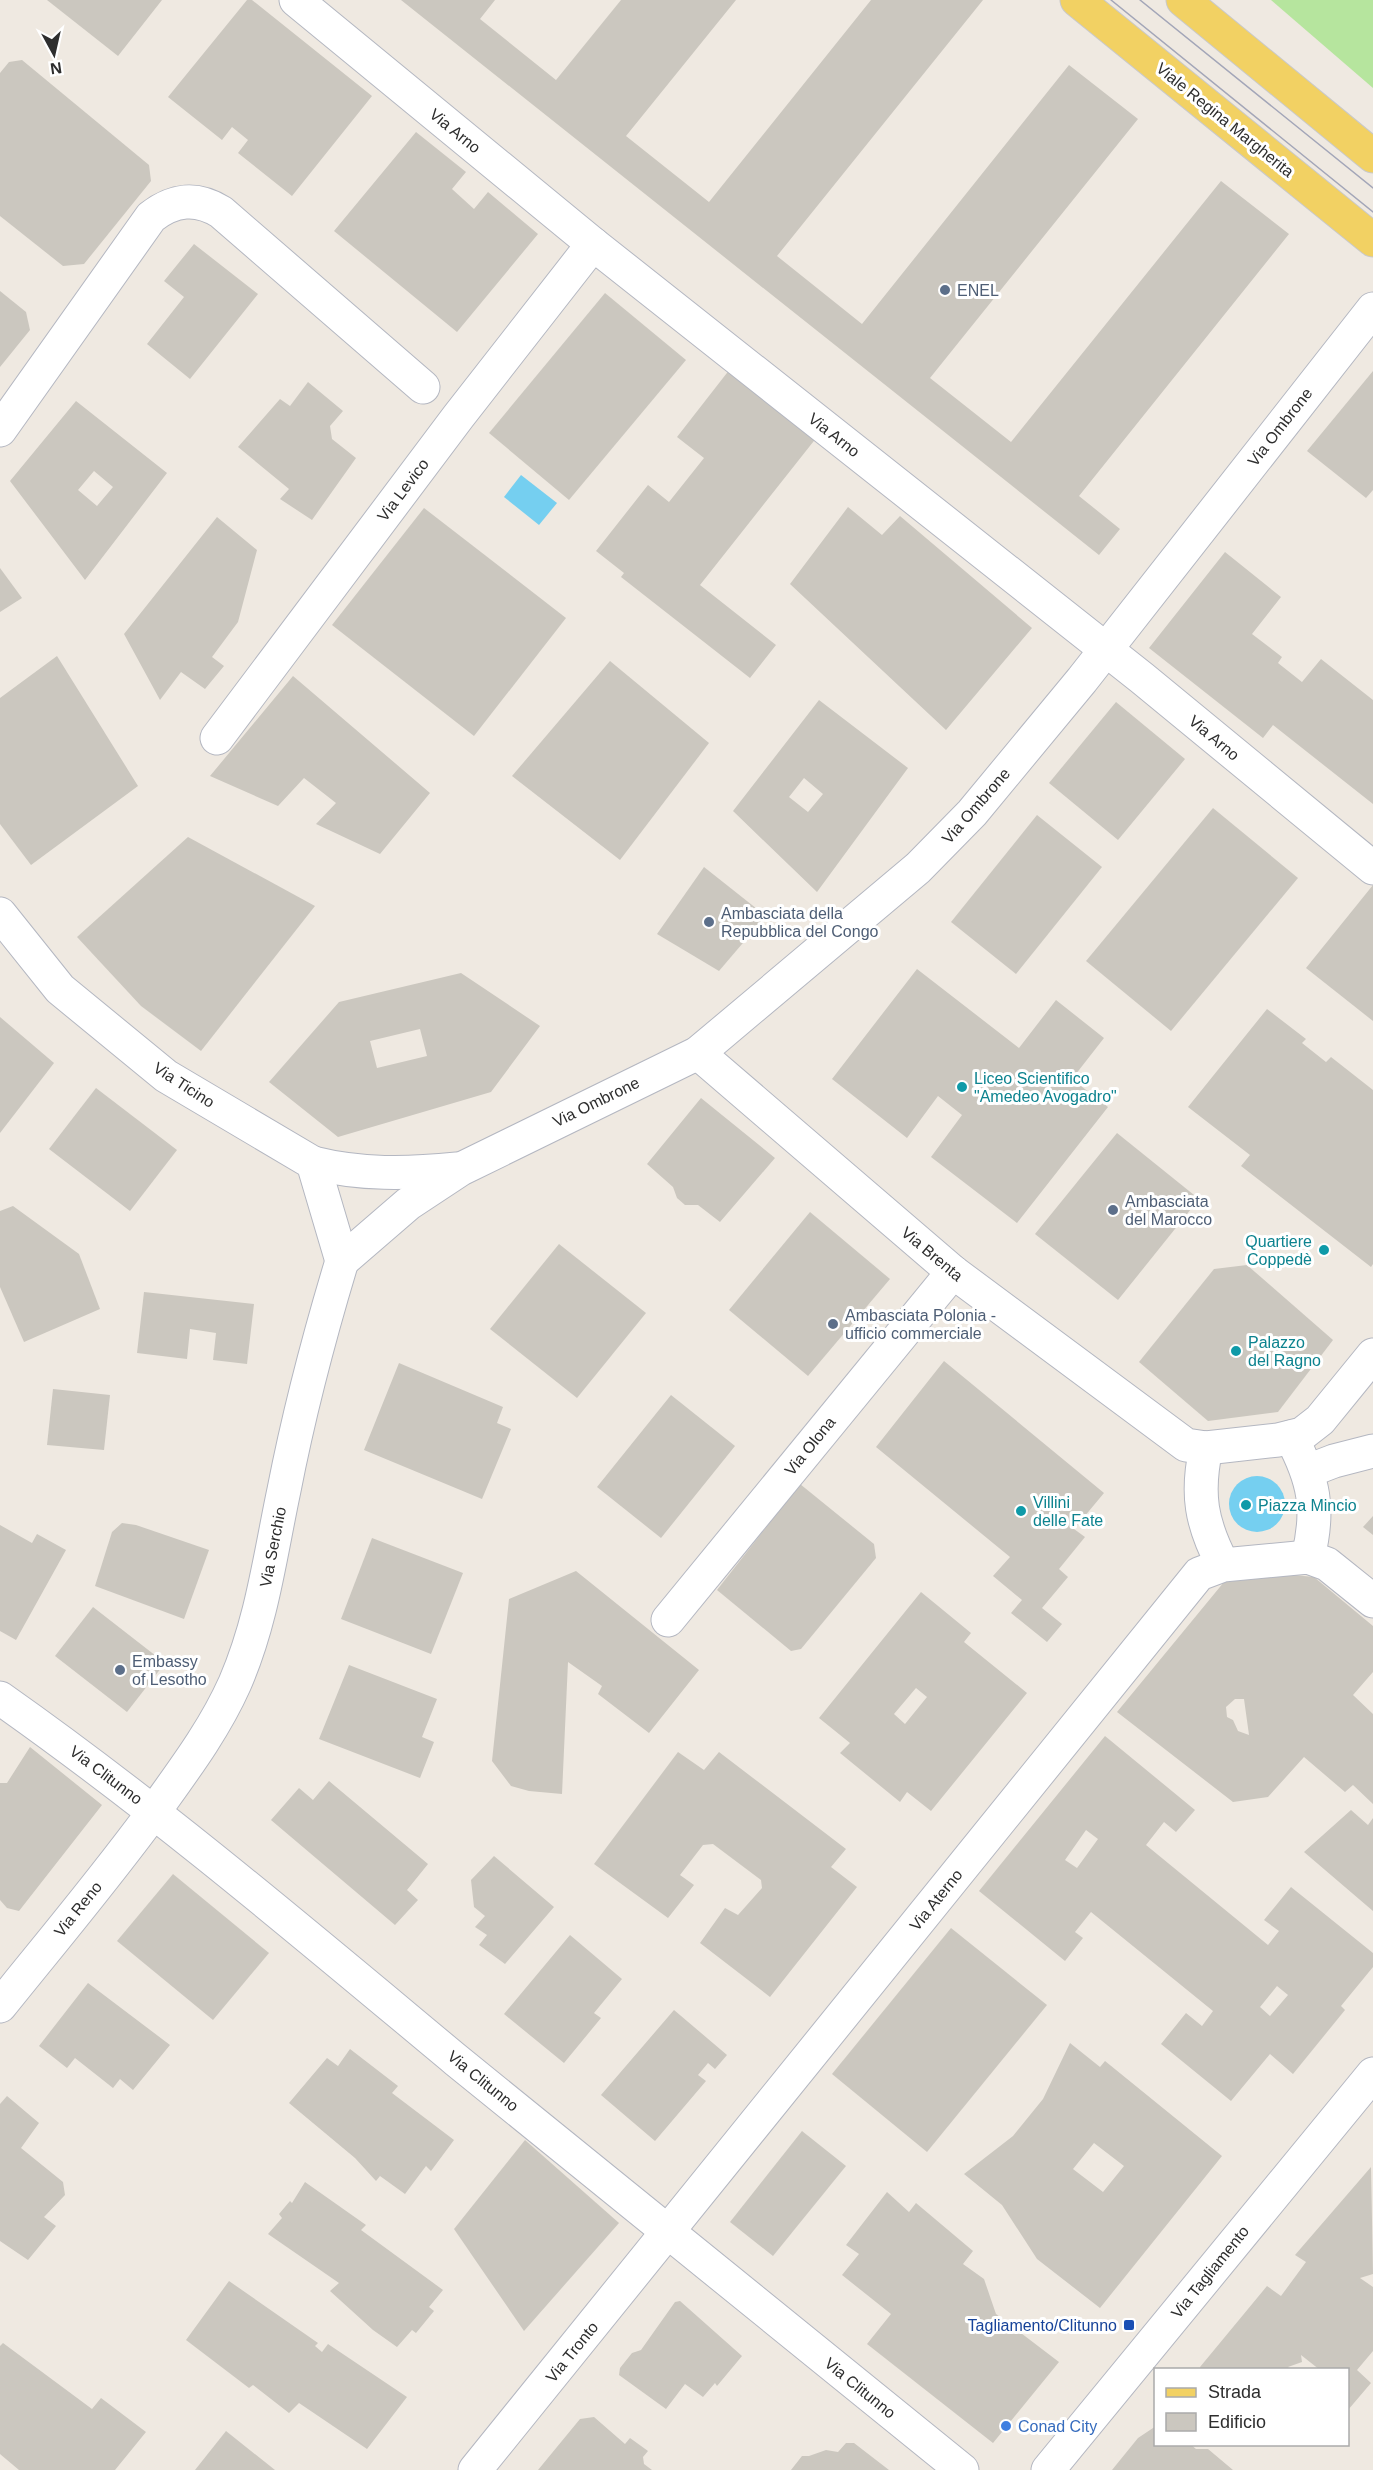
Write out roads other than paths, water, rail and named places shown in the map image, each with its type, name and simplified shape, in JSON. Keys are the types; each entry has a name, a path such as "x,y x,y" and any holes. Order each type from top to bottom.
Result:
{"main road":[{"name":"Viale Regina Margherita","path":"1077,0 1373,240"},
{"path":"1183,0 1373,156"}],"street":[{"name":"Via Arno","path":"296,0 593,244 1106,650 1373,868"},
{"path":"0,430 151,217 170,205 184,202 204,203 221,212 423,387"},
{"name":"Via Levico","path":"217,738 458,417 593,244"},
{"name":"Via Ombrone","path":"342,1261 408,1204 461,1169 698,1053 931,857 993,789 1106,650 1373,309"},
{"name":"Via Ticino","path":"0,914 60,989 166,1076 313,1163"},
{"name":"Via Brenta","path":"698,1053 953,1272 1192,1445"},
{"name":"Via Ombrone","path":"313,1163 345,1171 380,1173 461,1169"},
{"path":"313,1163 342,1261"},
{"name":"Via Serchio","path":"154,1812 217,1719 236,1682 249,1647 267,1581 302,1403 342,1261"},
{"name":"Via Olona","path":"668,1620 953,1272"},
{"path":"1373,1355 1301,1433 1192,1445 1201,1476 1201,1506 1212,1545 1215,1567 1318,1560 1373,1601"},
{"path":"1301,1433 1314,1493 1314,1535 1318,1560"},
{"path":"1308,1471 1334,1461 1373,1451"},
{"name":"Via Aterno","path":"668,2234 1193,1581 1215,1567"},
{"name":"Via Clitunno","path":"0,1698 154,1812 668,2234 962,2470"},
{"name":"Via Reno","path":"0,2006 154,1812"},
{"name":"Via Tagliamento","path":"1048,2470 1373,2074"},
{"name":"Via Tronto","path":"475,2470 668,2234"}],"water":[{"path":"521,475 557,503 539,525 504,497"},
{"path":"1257,1476 1268,1478 1277,1484 1283,1493 1285,1504 1283,1515 1277,1524 1268,1530 1257,1532 1246,1530 1237,1524 1231,1515 1229,1504 1231,1493 1237,1484 1246,1478"}],"tram line":[{"path":"1111,0 1373,212"},
{"path":"1140,0 1373,188"}],"place":[{"name":"ENEL","path":"945,290"},
{"name":"Ambasciata della Repubblica del Congo","path":"709,922"},
{"name":"Liceo Scientifico \"Amedeo Avogadro\"","path":"962,1087"},
{"name":"Ambasciata del Marocco","path":"1113,1210"},
{"name":"Quartiere Coppedè","path":"1324,1250"},
{"name":"Ambasciata Polonia - ufficio commerciale","path":"833,1324"},
{"name":"Palazzo del Ragno","path":"1236,1351"},
{"name":"Piazza Mincio","path":"1246,1505"},
{"name":"Villini delle Fate","path":"1021,1511"},
{"name":"Embassy of Lesotho","path":"120,1670"},
{"name":"Tagliamento/Clitunno","path":"1129,2325"},
{"name":"Conad City","path":"1006,2426"}]}
